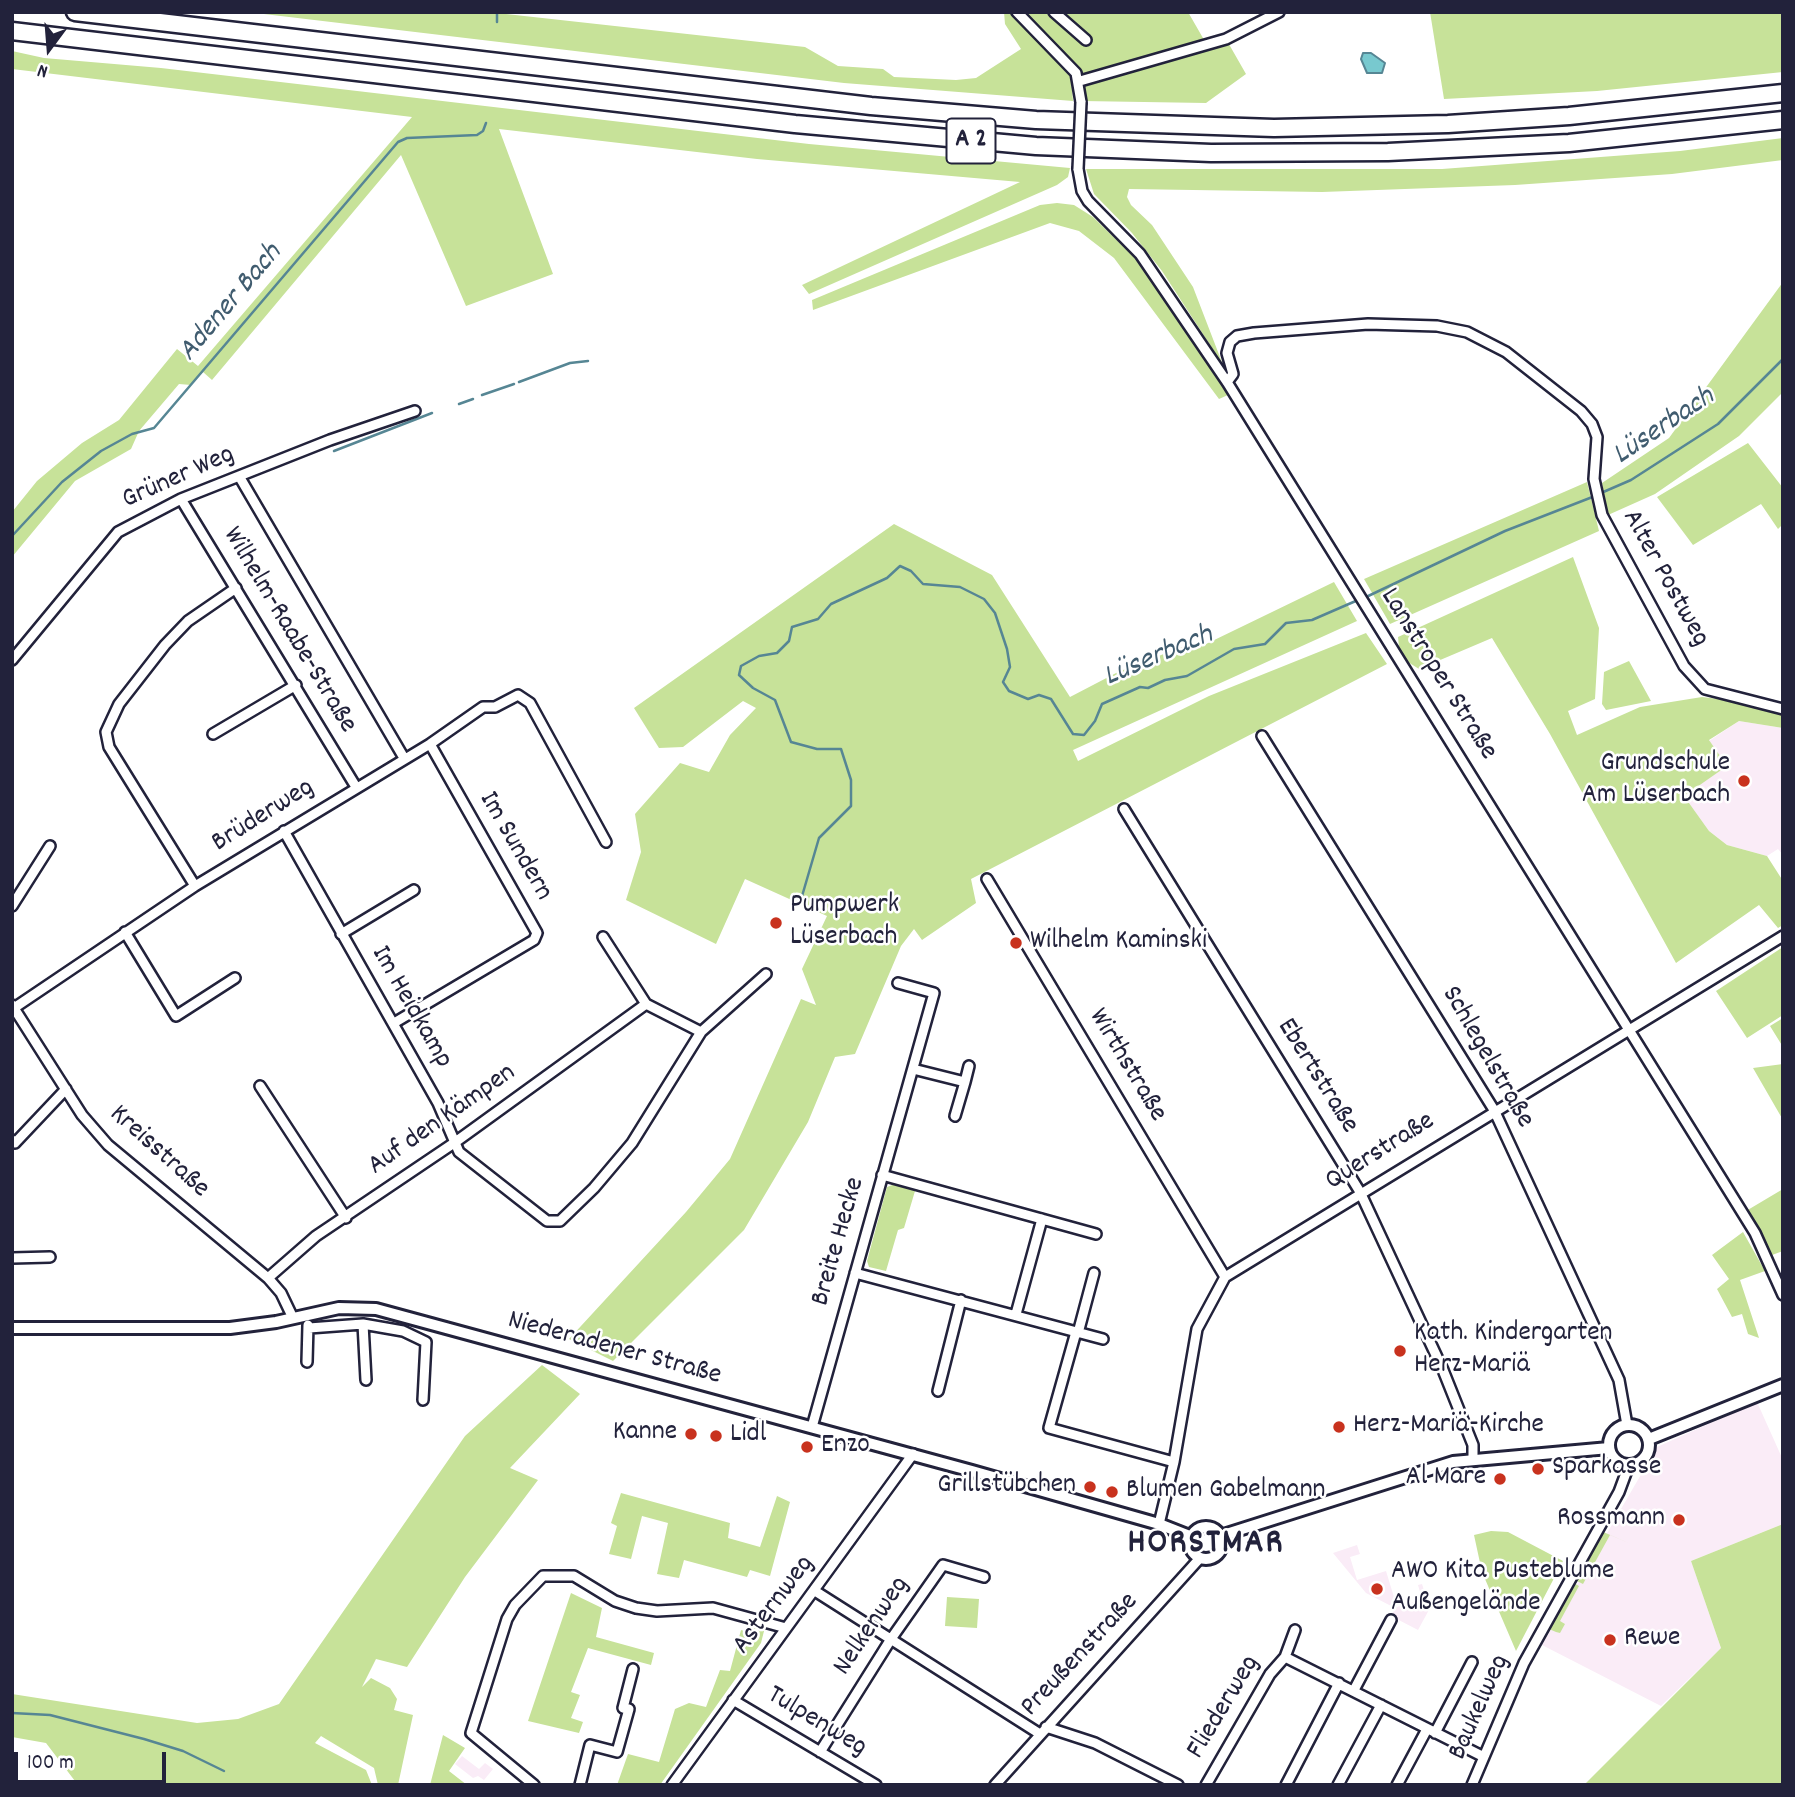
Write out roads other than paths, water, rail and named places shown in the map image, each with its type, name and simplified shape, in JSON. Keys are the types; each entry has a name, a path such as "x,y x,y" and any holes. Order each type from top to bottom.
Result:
{"highway":[{"name":"A 2","path":"75,12 858,105 1036,120 1221,127 1436,124 1569,116 1783,93"},
{"name":"A 2","path":"12,31 808,125 1064,147 1211,153 1412,151 1569,143 1783,120"}],"street":[{"path":"1017,12 1069,64 1080,82 1226,39 1279,12"},
{"path":"1054,12 1086,40"},
{"name":"Lanstroper Straße","path":"1080,82 1082,102 1078,169 1082,191 1088,201 1140,254 1227,382 1761,1244 1783,1295"},
{"name":"Alter Postweg","path":"1227,382 1233,374 1227,352 1230,342 1237,336 1368,324 1437,326 1467,332 1506,352 1581,411 1592,424 1597,437 1596,492 1600,507 1671,645 1698,681 1705,689 1783,709"},
{"name":"Grüner Weg","path":"12,660 118,532 181,499 330,440 415,411"},
{"path":"239,476 404,758"},
{"name":"Wilhelm-Raabe-Straße","path":"181,499 356,786"},
{"path":"195,886 109,747 106,732 119,704 164,645 188,621 236,588"},
{"path":"213,734 296,685"},
{"name":"Brüderweg","path":"13,1007 195,886 356,786 430,744 483,707 495,707 523,696 530,703 606,842"},
{"name":"Schlegelstraße","path":"1262,736 1494,1110 1619,1380 1627,1425"},
{"name":"Im Sundern","path":"394,1023 534,940 537,933 430,744"},
{"name":"Ebertstraße","path":"1124,809 1360,1192 1443,1370 1474,1445 1474,1459"},
{"name":"Im Heidkamp","path":"284,831 438,1103 454,1143"},
{"path":"12,906 50,846"},
{"name":"Wirthstraße","path":"987,879 1225,1277"},
{"name":"Im Heidkamp","path":"341,934 414,890"},
{"path":"125,932 176,1016 235,978"},
{"name":"Querstraße","path":"1158,1524 1174,1462 1197,1329 1225,1277 1494,1110 1783,936"},
{"path":"603,937 646,1004 701,1032"},
{"path":"454,1143 459,1152 547,1221 560,1221 594,1188 632,1143 701,1032 766,974"},
{"name":"Breite Hecke","path":"812,1427 934,993 898,983"},
{"name":"Auf den Kämpen","path":"268,1278 316,1236 454,1143 646,1004"},
{"name":"Kreisstraße","path":"13,1007 66,1089 108,1145 268,1278 309,1328"},
{"path":"956,1116 969,1066"},
{"path":"913,1069 965,1082"},
{"path":"260,1086 346,1218"},
{"path":"12,1140 15,1143 66,1089"},
{"path":"882,1175 1096,1234"},
{"path":"1016,1314 1042,1219"},
{"path":"12,1258 50,1257"},
{"path":"855,1273 1103,1339"},
{"path":"1094,1273 1049,1428 1174,1462"},
{"path":"938,1391 961,1300"},
{"name":"Niederadener Straße","path":"12,1328 230,1328 276,1322 339,1308 376,1309 913,1454 1192,1536"},
{"path":"363,1324 366,1380"},
{"path":"307,1362 309,1328 363,1324 403,1331 426,1342 423,1400"},
{"path":"1648,1439 1783,1385"},
{"path":"1627,1425 1640,1428 1648,1439 1645,1457 1629,1465 1616,1460 1609,1448 1612,1435 1627,1425"},
{"path":"1220,1536 1336,1497 1474,1459 1609,1448"},
{"name":"Asternweg","path":"672,1785 913,1454"},
{"name":"Baukelweg","path":"1472,1785 1524,1663 1619,1492 1629,1465"},
{"path":"1206,1527 1220,1536 1222,1547 1216,1556 1200,1558 1191,1549 1192,1536 1206,1527"},
{"name":"Preußenstraße","path":"995,1785 1200,1558"},
{"name":"Nelkenweg","path":"820,1752 891,1639 943,1565 984,1577"},
{"path":"534,1785 471,1733 507,1619 515,1605 543,1576 574,1576 615,1601 636,1608 657,1611 713,1608 786,1628"},
{"path":"815,1591 1043,1730 1094,1743 1178,1785"},
{"path":"1354,1690 1391,1620"},
{"name":"Fliederweg","path":"1206,1785 1270,1674 1285,1657 1295,1630"},
{"name":"Fliederweg","path":"1285,1657 1484,1757"},
{"path":"1397,1785 1472,1662"},
{"path":"580,1785 590,1745 617,1752 629,1709 623,1708 633,1669"},
{"path":"1286,1785 1339,1683"},
{"name":"Tulpenweg","path":"733,1700 876,1785"},
{"path":"1338,1785 1381,1705"}],"water":[{"path":"1363,53 1371,53 1385,63 1382,73 1367,73 1361,59"}],"waterway":[{"name":"Adener Bach","path":"497,12 497,22"},
{"name":"Adener Bach","path":"12,536 62,482 101,451 132,434 154,428 398,142 407,138 477,135 483,131 486,123"},
{"name":"Lüserbach","path":"1601,493 1631,480 1718,424 1783,359"},
{"path":"519,382 570,363 588,361"},
{"path":"482,395 514,384"},
{"path":"459,404 473,399"},
{"path":"334,451 432,413"},
{"name":"Lüserbach","path":"1364,598 1505,531 1595,496"},
{"name":"Lüserbach","path":"800,903 819,838 851,806 851,780 841,749 817,749 791,742 775,700 753,688 739,675 741,666 759,656 777,653 789,641 792,627 818,619 831,604 887,578 900,566 911,571 923,584 960,587 984,599 995,613 1007,649 1010,667 1003,682 1009,691 1028,699 1039,695 1051,699 1073,734 1084,735 1095,721 1102,704 1140,687 1148,688 1165,680 1187,676 1234,649 1265,644 1286,623 1312,620 1358,600"},
{"name":"Lüserbach","path":"12,1713 50,1715 144,1739 183,1751 224,1771"}],"place":[{"name":"Grundschule Am Lüserbach","path":"1744,781"},
{"name":"Pumpwerk Lüserbach","path":"776,923"},
{"name":"Wilhelm Kaminski","path":"1016,943"},
{"name":"Kath. Kindergarten Herz-Mariä","path":"1400,1351"},
{"name":"Herz-Mariä-Kirche","path":"1339,1427"},
{"name":"Kanne","path":"691,1434"},
{"name":"Lidl","path":"716,1436"},
{"name":"Enzo","path":"807,1447"},
{"name":"Sparkasse","path":"1538,1469"},
{"name":"Al Mare","path":"1500,1479"},
{"name":"Grillstübchen","path":"1090,1487"},
{"name":"Blumen Gabelmann","path":"1112,1492"},
{"name":"Rossmann","path":"1679,1520"},
{"name":"AWO Kita Pusteblume Außengelände","path":"1377,1589"},
{"name":"Rewe","path":"1610,1640"}],"district":[{"name":"HORSTMAR","path":"1206,1546"}]}
